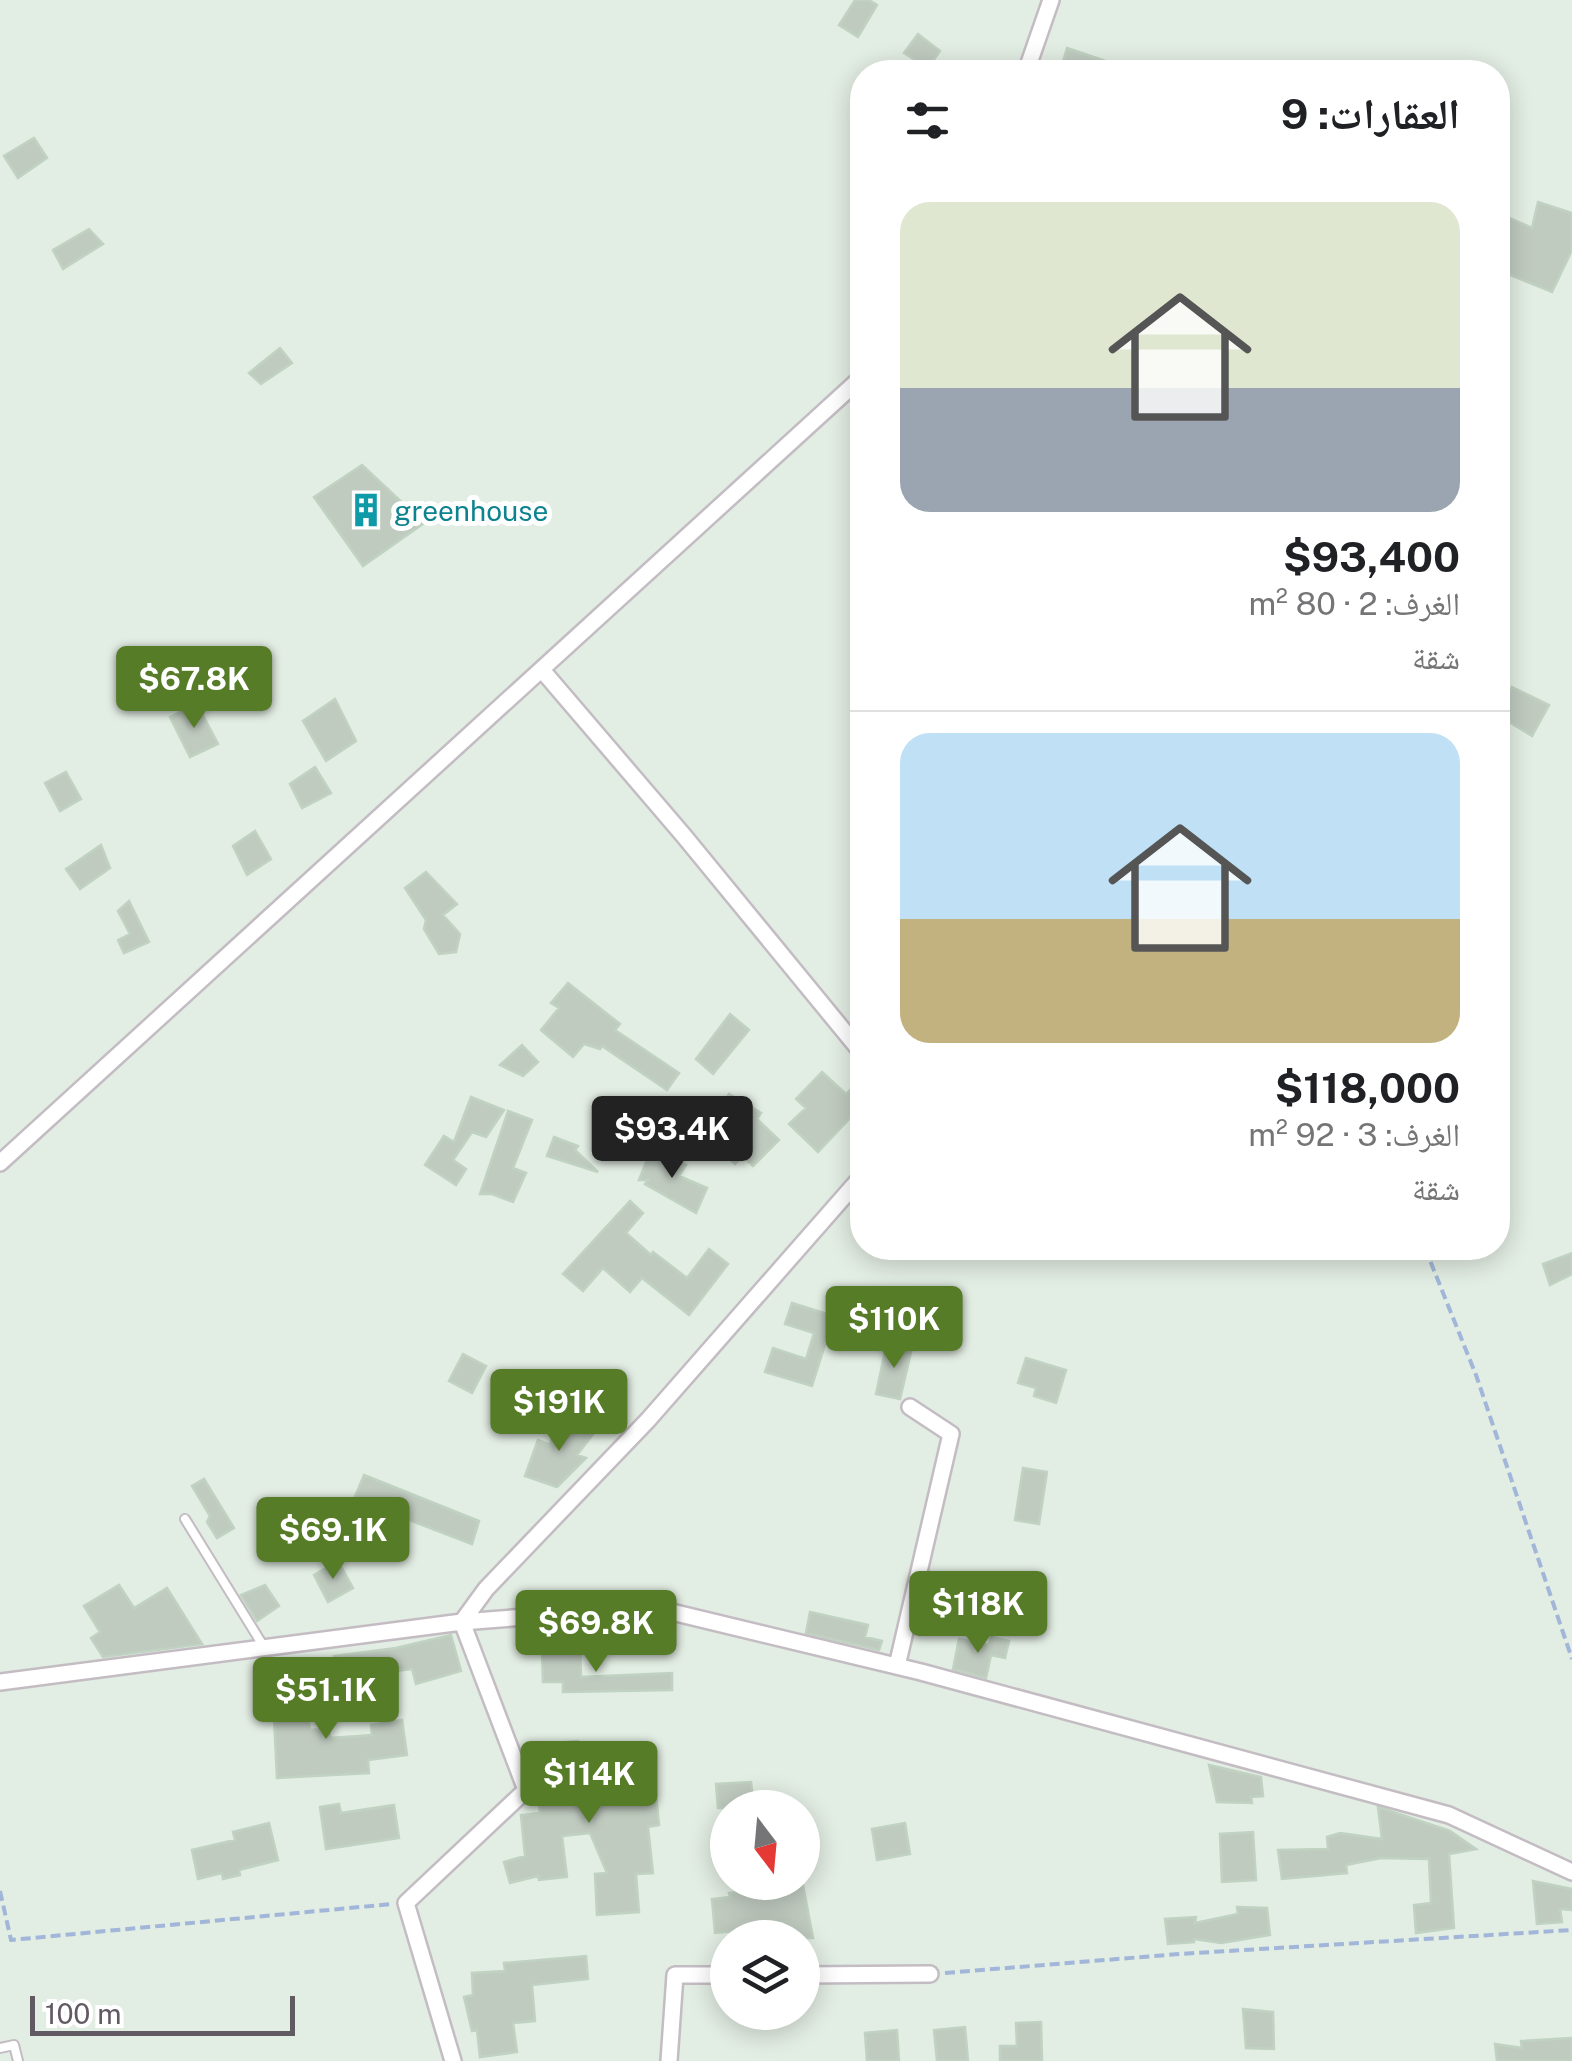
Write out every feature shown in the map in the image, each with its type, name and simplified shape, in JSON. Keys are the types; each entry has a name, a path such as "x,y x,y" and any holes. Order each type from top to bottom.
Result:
{"street":[{"path":"1030,60 1051,0"},
{"path":"0,1163 850,388"},
{"path":"542,670 850,1039"},
{"path":"462,1622 486,1588 648,1420 850,1190"},
{"path":"897,1666 951,1434 910,1407"},
{"path":"0,1682 462,1622 651,1608 897,1666 1449,1815 1572,1872"},
{"path":"453,2061 406,1903 526,1790 462,1622"},
{"path":"820,1975 930,1974"},
{"path":"669,2061 674,1975 710,1975"}],"lane":[{"path":"185,1519 264,1647"},
{"path":"0,2048 14,2045 18,2061"}],"path":[{"path":"1429,1260 1476,1375 1572,1660"},
{"path":"0,1891 11,1940 406,1903"},
{"path":"930,1974 1572,1930"}],"building":[{"path":"855,0 869,0 877,5 858,37 839,25"},
{"path":"918,34 940,51 934,60 915,60 904,53"},
{"path":"1067,48 1102,60 1064,60"},
{"path":"34,138 47,158 18,178 4,156"},
{"path":"1538,202 1572,213 1572,250 1552,292 1510,275 1510,218 1532,228"},
{"path":"89,229 103,244 63,269 53,250"},
{"path":"280,348 292,363 261,384 249,373"},
{"name":"greenhouse","path":"362,465 424,523 363,566 314,497"},
{"path":"1512,687 1549,705 1532,736 1510,722"},
{"path":"335,699 356,741 326,761 303,721"},
{"path":"197,704 218,744 190,757 170,717"},
{"path":"315,767 331,793 302,808 290,784"},
{"path":"66,772 81,799 60,811 45,783"},
{"path":"255,831 271,859 247,875 233,846"},
{"path":"101,845 110,868 80,889 66,869"},
{"path":"426,872 457,904 443,915 460,934 456,952 439,954 424,929 426,920 405,888"},
{"path":"129,901 149,942 124,953 118,940 130,934 118,911"},
{"path":"568,983 620,1024 615,1030 679,1073 667,1090 602,1046 600,1049 584,1044 573,1057 541,1030 559,1008 551,1003"},
{"path":"730,1014 749,1030 713,1074 696,1059"},
{"path":"522,1045 538,1062 523,1076 500,1065"},
{"path":"822,1072 846,1094 850,1090 850,1118 818,1152 789,1124 806,1108 796,1099"},
{"path":"729,1094 761,1113 757,1119 779,1140 753,1166 743,1156 735,1164 717,1148 735,1129 715,1117"},
{"path":"471,1097 504,1110 486,1137 472,1132 453,1160 466,1169 456,1185 425,1165 444,1136 454,1142"},
{"path":"508,1111 532,1120 513,1168 526,1173 513,1202 480,1194"},
{"path":"554,1137 578,1146 575,1150 598,1172 547,1156"},
{"path":"650,1152 662,1157 664,1153 686,1165 679,1176 707,1188 696,1213 645,1184 648,1180 639,1180"},
{"path":"630,1201 643,1213 626,1233 651,1255 653,1252 687,1278 709,1249 728,1264 689,1315 642,1278 630,1292 603,1268 583,1291 563,1274"},
{"path":"1572,1253 1572,1274 1550,1285 1543,1264"},
{"path":"792,1303 834,1316 812,1386 765,1372 773,1348 806,1359 814,1333 785,1324"},
{"path":"887,1342 912,1348 900,1399 876,1394"},
{"path":"463,1354 486,1366 472,1393 449,1381"},
{"path":"1026,1358 1066,1370 1056,1403 1034,1396 1036,1388 1018,1383"},
{"path":"557,1419 594,1433 577,1455 586,1458 557,1487 525,1476 538,1440 550,1445"},
{"path":"1023,1468 1047,1472 1039,1524 1015,1520"},
{"path":"364,1475 479,1521 472,1544 354,1499"},
{"path":"204,1479 234,1528 217,1538 207,1522 210,1516 192,1486"},
{"path":"338,1561 353,1588 328,1602 314,1575"},
{"path":"119,1585 134,1608 167,1588 202,1644 103,1657 91,1638 100,1632 84,1606"},
{"path":"265,1585 279,1606 257,1621 241,1595"},
{"path":"810,1612 868,1625 865,1637 882,1641 879,1650 806,1633"},
{"path":"451,1635 461,1671 416,1684 412,1669 337,1678 334,1656 396,1648"},
{"path":"991,1637 1009,1641 1005,1658 991,1655 986,1678 953,1669 959,1639 989,1645"},
{"path":"580,1646 581,1677 672,1673 672,1690 563,1692 563,1682 543,1682 542,1652"},
{"path":"304,1687 310,1730 329,1729 330,1738 372,1735 371,1725 402,1720 407,1755 368,1760 369,1773 277,1778 274,1717 268,1692"},
{"path":"578,1741 581,1782 654,1774 659,1825 648,1827 653,1873 636,1874 639,1912 597,1915 595,1874 607,1873 590,1833 562,1836 567,1877 539,1880 538,1876 510,1883 504,1862 525,1856 521,1815 540,1813 532,1745"},
{"path":"1209,1765 1261,1777 1263,1796 1251,1797 1252,1803 1217,1802"},
{"path":"751,1782 752,1790 716,1790 716,1784"},
{"path":"339,1804 341,1813 394,1805 399,1838 326,1849 320,1807"},
{"path":"1378,1807 1450,1831 1476,1849 1449,1854 1454,1928 1416,1933 1414,1905 1431,1903 1429,1859 1381,1858 1346,1865 1347,1873 1282,1879 1278,1850 1328,1849 1327,1837 1340,1833 1382,1839"},
{"path":"269,1823 278,1860 239,1870 240,1875 223,1879 222,1873 198,1879 192,1850 235,1840 233,1832"},
{"path":"905,1823 910,1854 877,1860 872,1829"},
{"path":"1253,1832 1256,1880 1222,1882 1220,1834"},
{"path":"1533,1881 1572,1889 1572,1910 1560,1909 1562,1922 1537,1924"},
{"path":"712,1900 806,1900 810,1920 714,1920"},
{"path":"1237,1907 1267,1908 1270,1935 1221,1943 1194,1939 1168,1944 1165,1919 1196,1917 1195,1923 1238,1914"},
{"path":"586,1956 588,1979 532,1985 535,2021 513,2023 517,2052 480,2057 477,2030 472,2031 464,1997 473,1995 472,1973 505,1971 504,1963"},
{"path":"1243,2009 1273,2012 1274,2049 1246,2048"},
{"path":"1041,2022 1042,2061 1000,2061 1000,2046 1017,2046 1016,2023"},
{"path":"965,2027 968,2061 937,2061 934,2030"},
{"path":"897,2030 899,2061 867,2061 865,2033"},
{"path":"1572,2038 1572,2061 1497,2061 1495,2044 1522,2048 1521,2041"}],"place":[{"name":"greenhouse","path":"366,510"}]}
